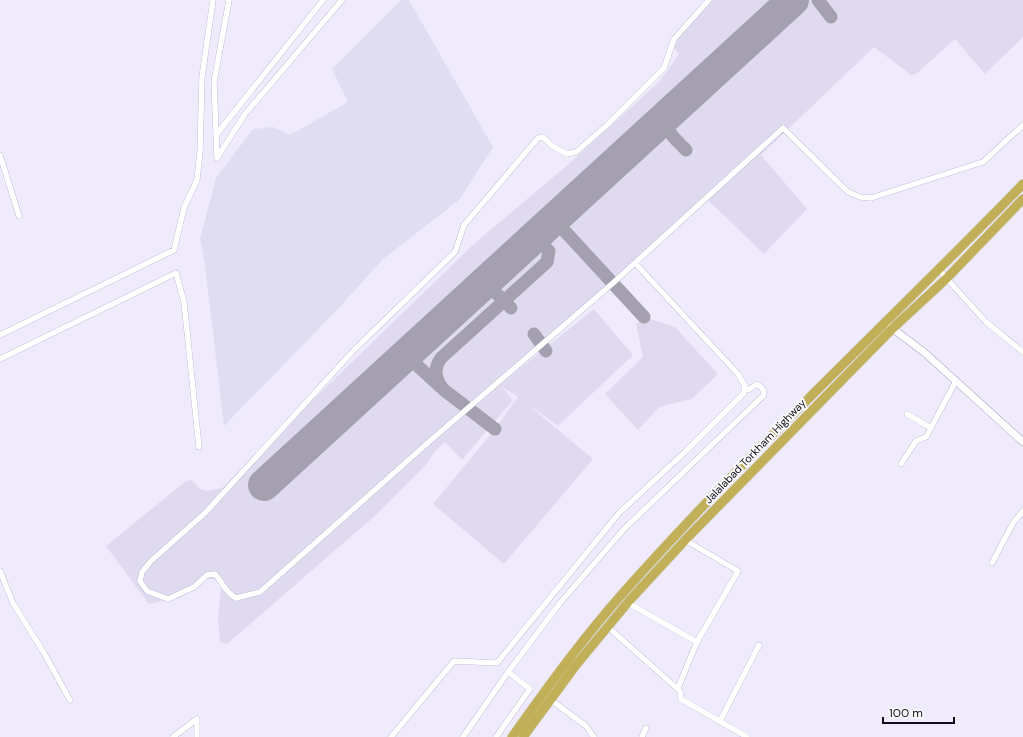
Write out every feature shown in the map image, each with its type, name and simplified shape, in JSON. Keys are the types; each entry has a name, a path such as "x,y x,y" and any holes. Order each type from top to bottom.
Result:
{"highway":[{"path":"512,737 568,660 622,594 679,532 884,322 939,270 1023,184"},
{"name":"Jalalabad Torkham Highway","path":"523,737 576,665 628,603 685,540 892,329 947,278 1023,199"}],"street":[{"path":"0,335 174,250 184,208 196,180 200,152 202,77 213,0"},
{"path":"229,0 215,70 217,158 245,114 342,0"},
{"path":"216,135 324,0"},
{"path":"709,0 674,39 664,68 607,126 576,152 567,154 551,145 543,137 538,138 464,225 455,252 354,350 205,513 151,561 142,572 140,582 147,591 168,599 194,588 207,575 215,574 223,582 228,593 236,598 260,592 636,262 783,128 848,192 860,197 871,198 983,162 1023,125"},
{"path":"0,155 19,216"},
{"path":"391,737 454,661 497,663 619,513 731,407 744,390 745,386 738,374 636,262"},
{"path":"939,270 986,322 1023,352"},
{"path":"0,359 176,273 184,302 199,447"},
{"path":"884,322 926,354 1023,442"},
{"path":"901,464 916,441 926,437 956,381"},
{"path":"463,737 508,672 560,603 624,529 764,395 763,389 757,384 750,389 744,390"},
{"path":"907,414 931,428"},
{"path":"992,564 1013,524 1023,511"},
{"path":"678,688 697,642 738,571 685,540"},
{"path":"0,571 13,603 44,653 70,700"},
{"path":"628,603 697,642"},
{"path":"608,627 678,688 681,699 720,720 747,737"},
{"path":"720,720 759,645"},
{"path":"496,737 530,689 508,672"},
{"path":"551,700 586,726 594,737"},
{"path":"173,737 197,719 197,737"},
{"path":"642,737 646,728"}],"shaded area":[{"path":"401,0 409,0 493,147 459,200 383,259 336,311 224,426 205,265 200,239 216,178 253,129 273,127 290,135 348,102 332,69"},
{"path":"713,0 1023,0 1023,37 985,74 955,39 916,74 911,75 874,47 761,155 807,209 764,254 708,200 514,373 594,309 633,355 558,426 526,403 593,459 504,564 433,504 495,429 518,397 501,386 513,400 462,460 445,442 436,450 425,466 376,515 227,644 220,642 218,617 221,588 217,579 207,579 192,591 179,598 149,604 106,546 186,481 192,480 200,489 207,491 222,488 476,242 570,163 659,82 679,54 674,48 681,33"},
{"path":"644,317 675,327 718,374 692,399 659,407 638,430 605,394 643,357 636,324"}],"taxiway":[{"path":"787,5 795,0"},
{"path":"818,0 831,17"},
{"path":"675,108 668,121 669,131 686,150"},
{"path":"640,140 659,129 669,132"},
{"path":"563,211 558,219 560,226 644,317"},
{"path":"545,226 553,222 560,226"},
{"path":"444,390 436,374 438,362 441,358 547,262 549,251 535,237"},
{"path":"490,277 489,286 511,308"},
{"path":"476,290 482,286 489,286"},
{"path":"534,334 546,351"},
{"path":"409,351 410,359 444,390 495,429"},
{"path":"397,362 405,359 411,361"}],"runway":[{"path":"264,485 793,0"}]}
